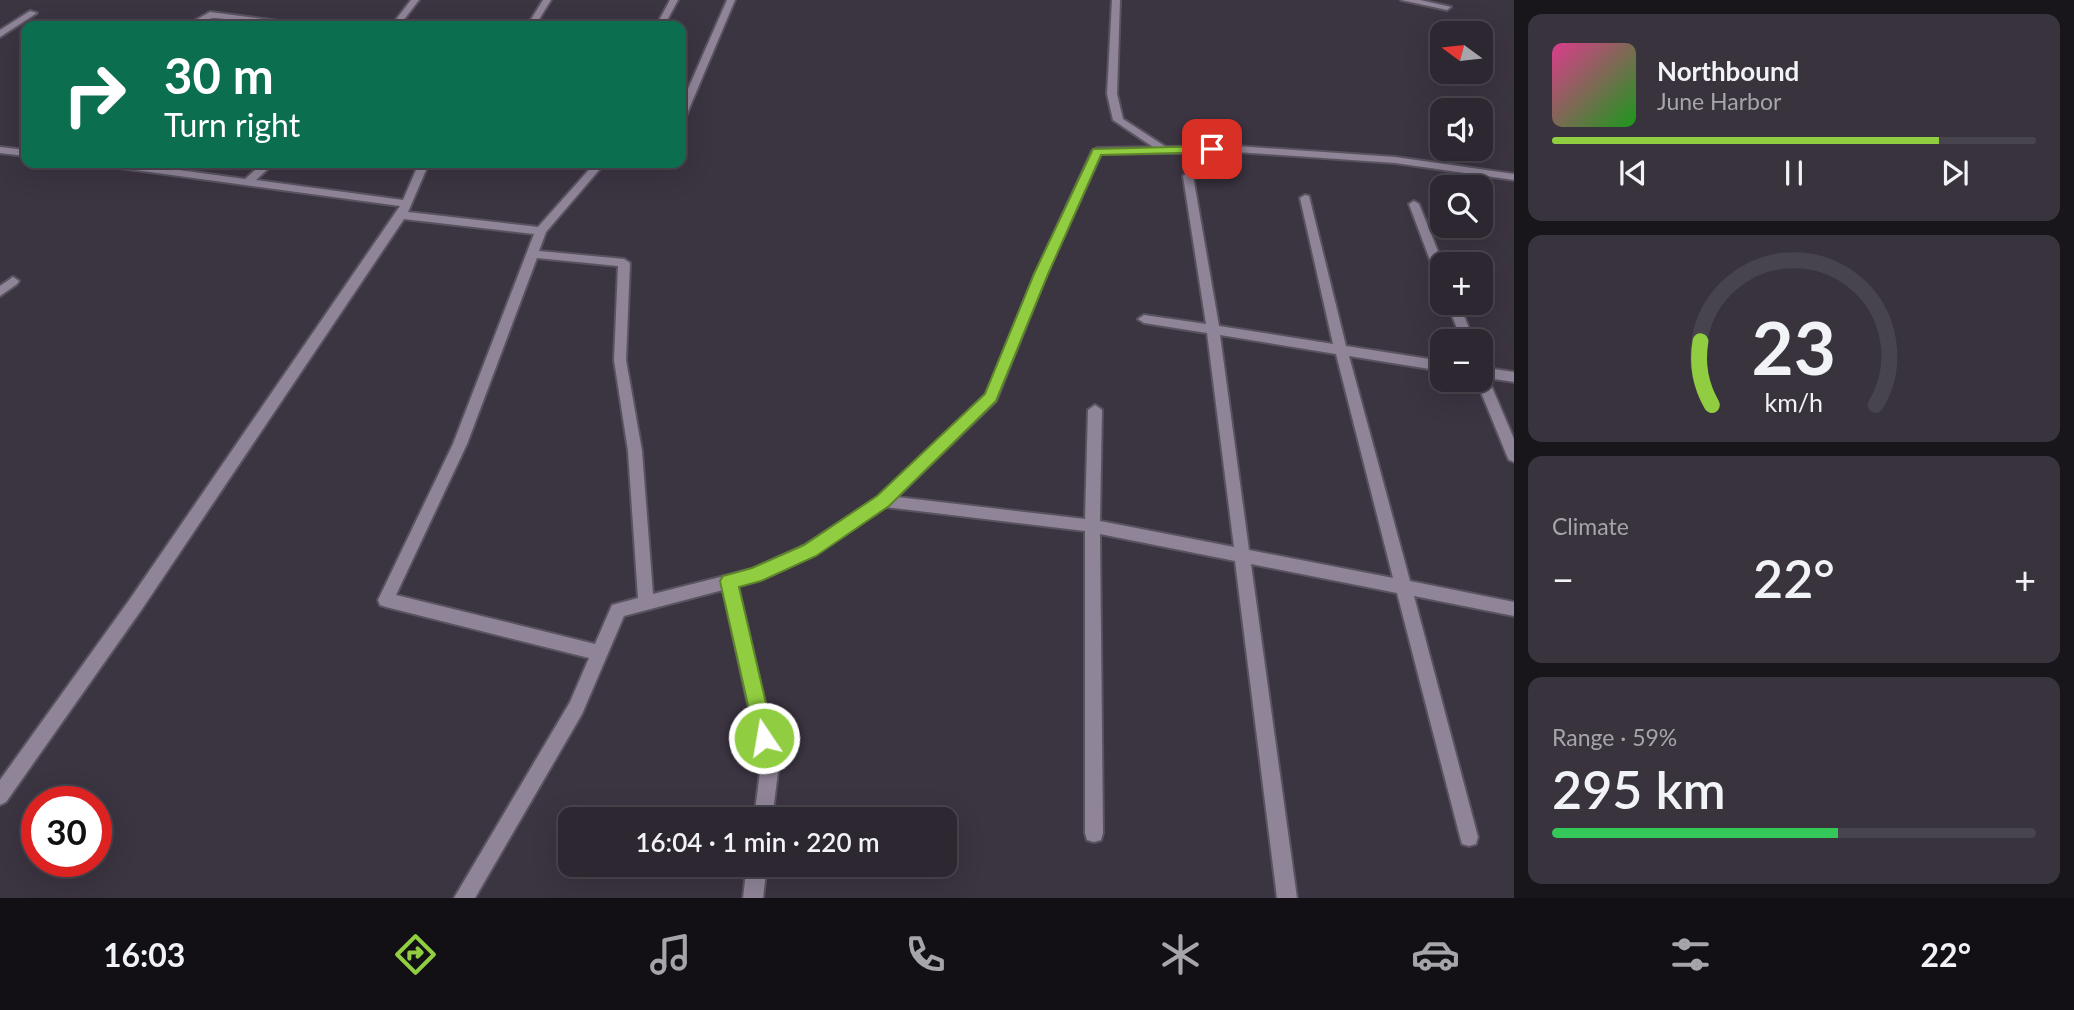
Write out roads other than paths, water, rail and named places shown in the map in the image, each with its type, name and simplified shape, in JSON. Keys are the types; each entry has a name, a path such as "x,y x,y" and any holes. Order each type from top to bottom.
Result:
{"street":[{"path":"399,21 415,0"},
{"path":"534,21 547,0"},
{"path":"663,21 674,0"},
{"path":"686,104 731,0"},
{"path":"1116,0 1112,94 1118,120 1164,150"},
{"path":"1405,0 1424,1 1447,7"},
{"path":"0,34 33,13"},
{"path":"199,21 210,15 255,21"},
{"path":"464,898 576,708 618,610 754,575 810,550 883,501 991,397 1041,274 1097,151 1236,149 1395,160 1514,177"},
{"path":"0,150 21,152"},
{"path":"143,168 248,182 541,231"},
{"path":"248,182 263,168"},
{"path":"0,796 136,604 404,210 422,168"},
{"path":"596,168 541,231 460,444 386,600 600,653"},
{"path":"1188,176 1213,330 1244,556 1287,898"},
{"path":"1305,198 1341,350 1469,837"},
{"path":"1414,204 1433,252"},
{"path":"534,254 624,262 620,360 635,451 646,603"},
{"path":"0,292 13,281"},
{"path":"1144,319 1430,364"},
{"path":"1493,375 1514,377"},
{"path":"1488,392 1514,456"},
{"path":"1094,833 1092,527 1095,410"},
{"path":"883,501 1092,527 1514,609"},
{"path":"729,581 770,764 765,807"},
{"path":"753,898 755,877"}]}
